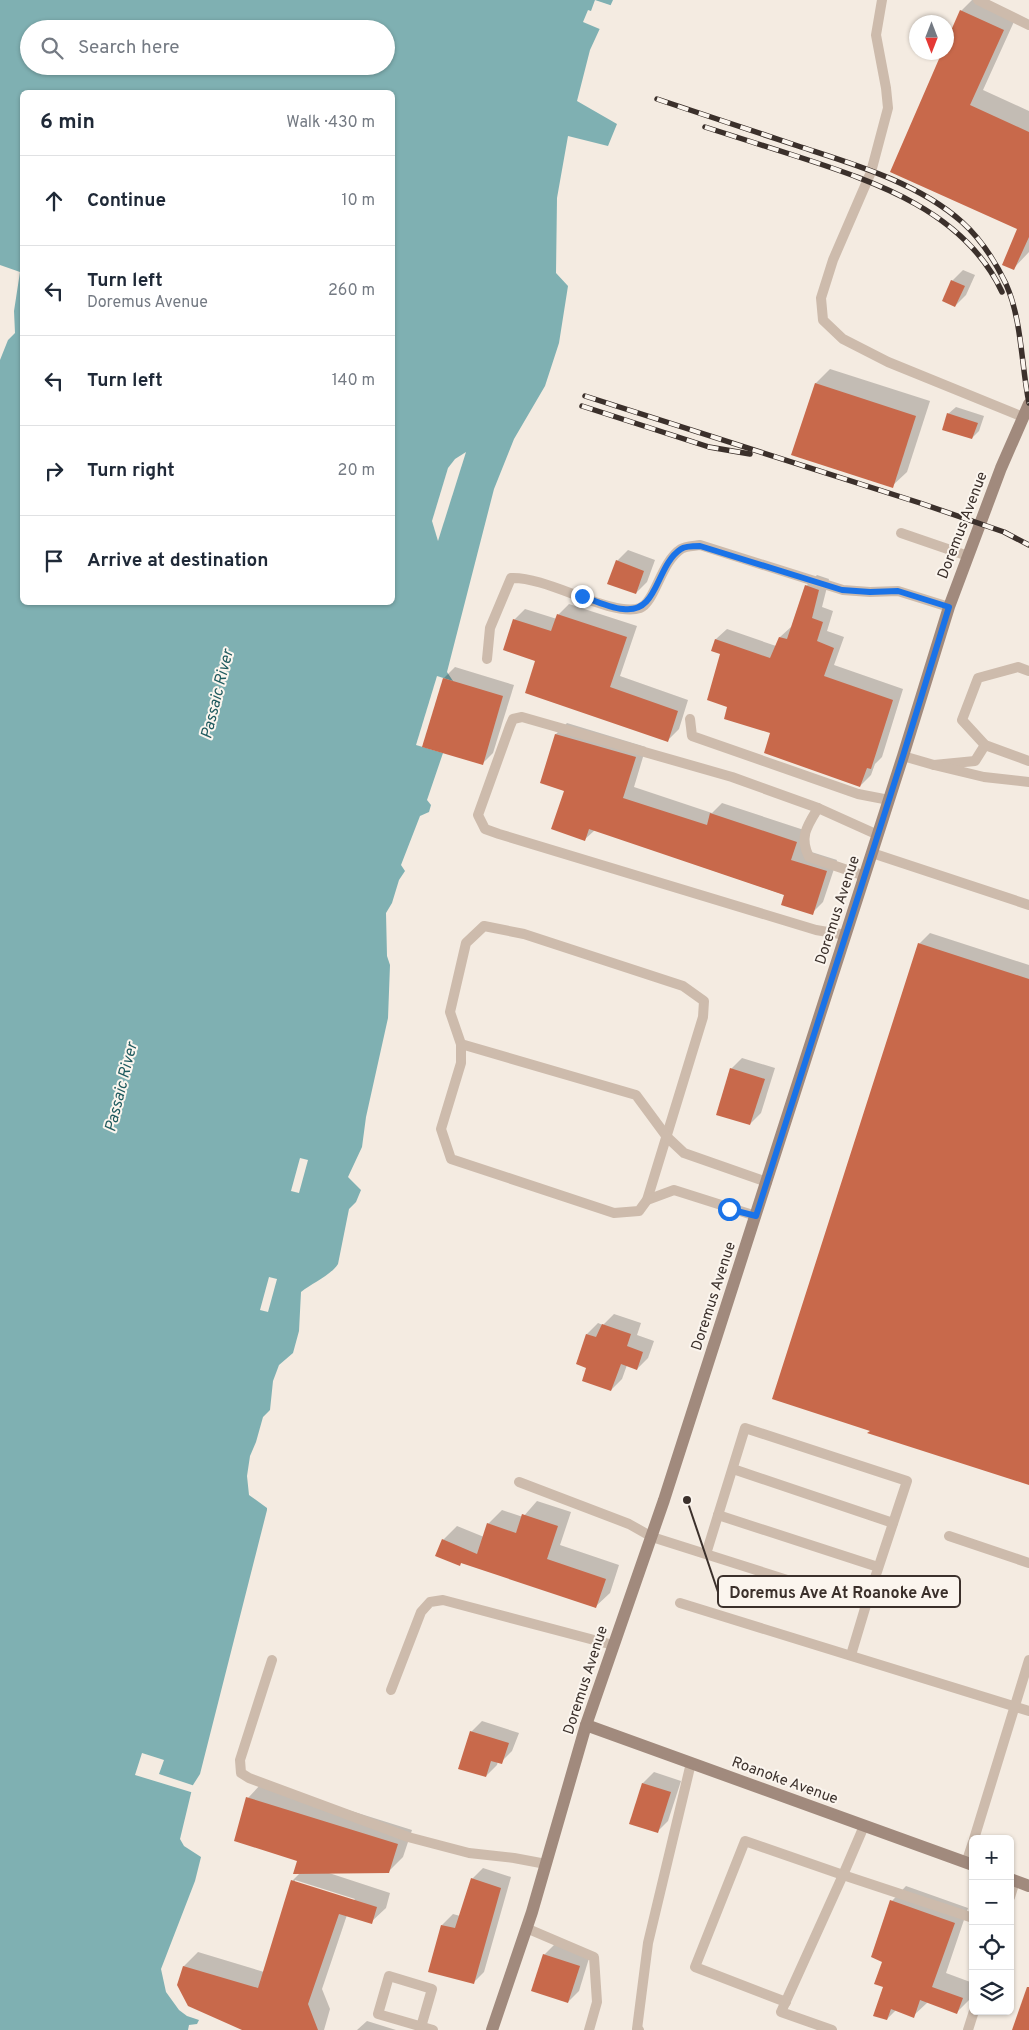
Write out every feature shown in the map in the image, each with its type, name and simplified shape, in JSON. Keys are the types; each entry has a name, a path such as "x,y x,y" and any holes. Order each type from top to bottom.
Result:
{"main road":[{"name":"Doremus Avenue","path":"492,2030 546,1864 586,1725 652,1537 865,876 949,607 1001,468 1029,404"},
{"name":"Roanoke Avenue","path":"586,1725 969,1864"},
{"path":"1014,1880 1029,1886"}],"lane":[{"path":"882,0 876,35 888,108 871,172 833,260 821,298 823,320 843,339 888,362 1023,417"},
{"path":"978,0 1029,25"},
{"path":"901,533 968,556"},
{"path":"487,659 490,628 511,578 522,577 537,581 624,610 641,608 650,600 665,565 682,548 700,546 842,590 898,591 949,607"},
{"path":"1029,672 1018,667 978,678 962,720 986,745 1029,760"},
{"path":"846,935 816,930 499,834 485,828 478,815 513,719 522,717 732,777 818,808 878,835"},
{"path":"690,719 692,736 858,794 889,800"},
{"path":"934,765 975,760 986,745"},
{"path":"903,756 984,777 1029,782"},
{"path":"818,808 807,827 804,838 804,846 809,857 865,876"},
{"path":"872,854 1029,905"},
{"path":"484,926 524,934 683,986 704,1001 703,1017 667,1136 647,1200 639,1212 614,1213 451,1159 441,1129 461,1063 461,1044 450,1012 466,943 484,926"},
{"path":"461,1044 636,1095 667,1136 684,1153 766,1182"},
{"path":"647,1200 674,1190 756,1216"},
{"path":"706,1554 745,1428 907,1481 851,1655"},
{"path":"732,1469 893,1523"},
{"path":"519,1482 620,1521 652,1537 866,1605"},
{"path":"718,1514 878,1567"},
{"path":"948,1536 1029,1563"},
{"path":"391,1690 421,1612 430,1602 443,1600 613,1645"},
{"path":"680,1602 1029,1711"},
{"path":"272,1660 240,1760 241,1773 249,1778 408,1837 469,1852 546,1864"},
{"path":"975,1835 1029,1660"},
{"path":"639,2030 637,2029 648,1943 690,1763"},
{"path":"832,2030 781,2012 864,1826"},
{"path":"786,2002 695,1968 745,1841 969,1917"},
{"path":"526,1928 594,1957 597,2002 589,2030"},
{"path":"421,2026 432,1989 390,1976 378,2014 433,2030"},
{"path":"968,2030 973,2015"}],"water":[{"name":"Passaic River","path":"0,0 613,0 590,50 577,101 617,124 608,146 568,136 557,198 556,273 568,286 559,343 545,386 514,439 494,489 447,672 453,681 443,753 427,800 431,805 429,812 420,816 401,865 405,871 399,880 392,903 386,913 387,956 390,965 388,1018 366,1117 362,1147 348,1177 361,1190 356,1202 349,1209 338,1264 326,1276 301,1292 299,1331 293,1353 279,1365 273,1381 270,1410 263,1417 250,1456 247,1476 249,1495 267,1508 267,1510 200,1774 193,1785 180,1839 184,1846 201,1857 195,1881 161,1969 166,1992 179,2010 187,2016 199,2020 197,2024 189,2025 188,2030 0,2030 0,360 8,340 15,333 14,311 20,272 0,265"}],"pier":[{"path":"595,0 613,6 602,30 583,22 588,10 591,11"},
{"path":"466,452 438,541 432,521 448,468 455,459"},
{"path":"437,676 453,681 443,753 416,745"},
{"path":"300,1158 308,1160 299,1193 291,1191"},
{"path":"269,1277 277,1279 268,1312 260,1310"},
{"path":"142,1753 164,1760 159,1774 195,1786 194,1793 135,1775"}],"building":[{"path":"960,10 1004,30 970,105 1029,132 1029,237 1014,270 1002,265 1017,229 890,172 939,60 954,60 954,24"},
{"path":"951,280 965,286 955,307 942,301"},
{"path":"815,383 916,416 893,488 791,455"},
{"path":"947,413 978,423 972,439 942,430"},
{"path":"616,560 644,571 636,594 607,584"},
{"path":"805,585 819,590 812,618 823,622 817,641 834,648 824,676 893,700 871,769 867,768 860,787 764,753 770,733 724,719 727,707 707,700 720,654 711,651 715,639 770,658 779,637 787,639"},
{"path":"557,614 627,637 610,687 678,711 668,742 525,693 535,661 503,650 513,619 551,631"},
{"path":"443,678 503,696 483,765 422,747"},
{"path":"555,734 636,757 623,798 707,825 710,813 797,842 791,860 827,871 813,915 781,905 784,895 589,829 585,841 551,829 564,791 540,783"},
{"path":"918,943 1029,979 1029,1485 867,1433 870,1431 772,1399"},
{"path":"730,1068 765,1079 750,1125 716,1115"},
{"path":"602,1324 631,1334 627,1346 643,1352 637,1370 621,1364 611,1391 582,1381 586,1368 576,1364 586,1334 596,1337"},
{"path":"522,1514 558,1526 547,1559 606,1579 596,1608 461,1563 460,1566 435,1556 442,1539 477,1554 487,1523 516,1533"},
{"path":"470,1731 509,1743 502,1764 491,1761 486,1777 458,1769"},
{"path":"642,1783 671,1792 658,1833 629,1824"},
{"path":"246,1797 398,1844 389,1873 293,1874 297,1861 234,1841"},
{"path":"471,1878 501,1888 474,1984 428,1972 441,1925 455,1928"},
{"path":"291,1880 377,1907 372,1924 339,1914 308,2004 318,2030 242,2030 188,2006 177,1985 183,1966 258,1988"},
{"path":"890,1900 955,1923 932,1987 963,1998 957,2014 920,2000 914,2018 891,2009 887,2020 873,2016 883,1987 874,1984 882,1962 871,1957"},
{"path":"543,1954 580,1966 568,2003 531,1991"},
{"path":"1027,1987 1029,1987 1029,2030 1012,2030"}],"railway":[{"path":"657,99 862,167 905,185 944,208 962,222 981,243 1006,284 1018,327 1029,403"},
{"path":"705,127 858,177 916,204 942,221 966,241 986,264 1002,292"},
{"path":"585,396 920,503 1004,532 1029,545"},
{"path":"582,406 709,447 750,454"}],"place":[{"name":"Doremus Ave At Roanoke Ave","path":"687,1500"}],"route":[{"path":"582,596 624,610 641,608 650,600 665,565 682,548 700,546 732,554 842,590 898,591 949,607 756,1216 729,1209"}]}
